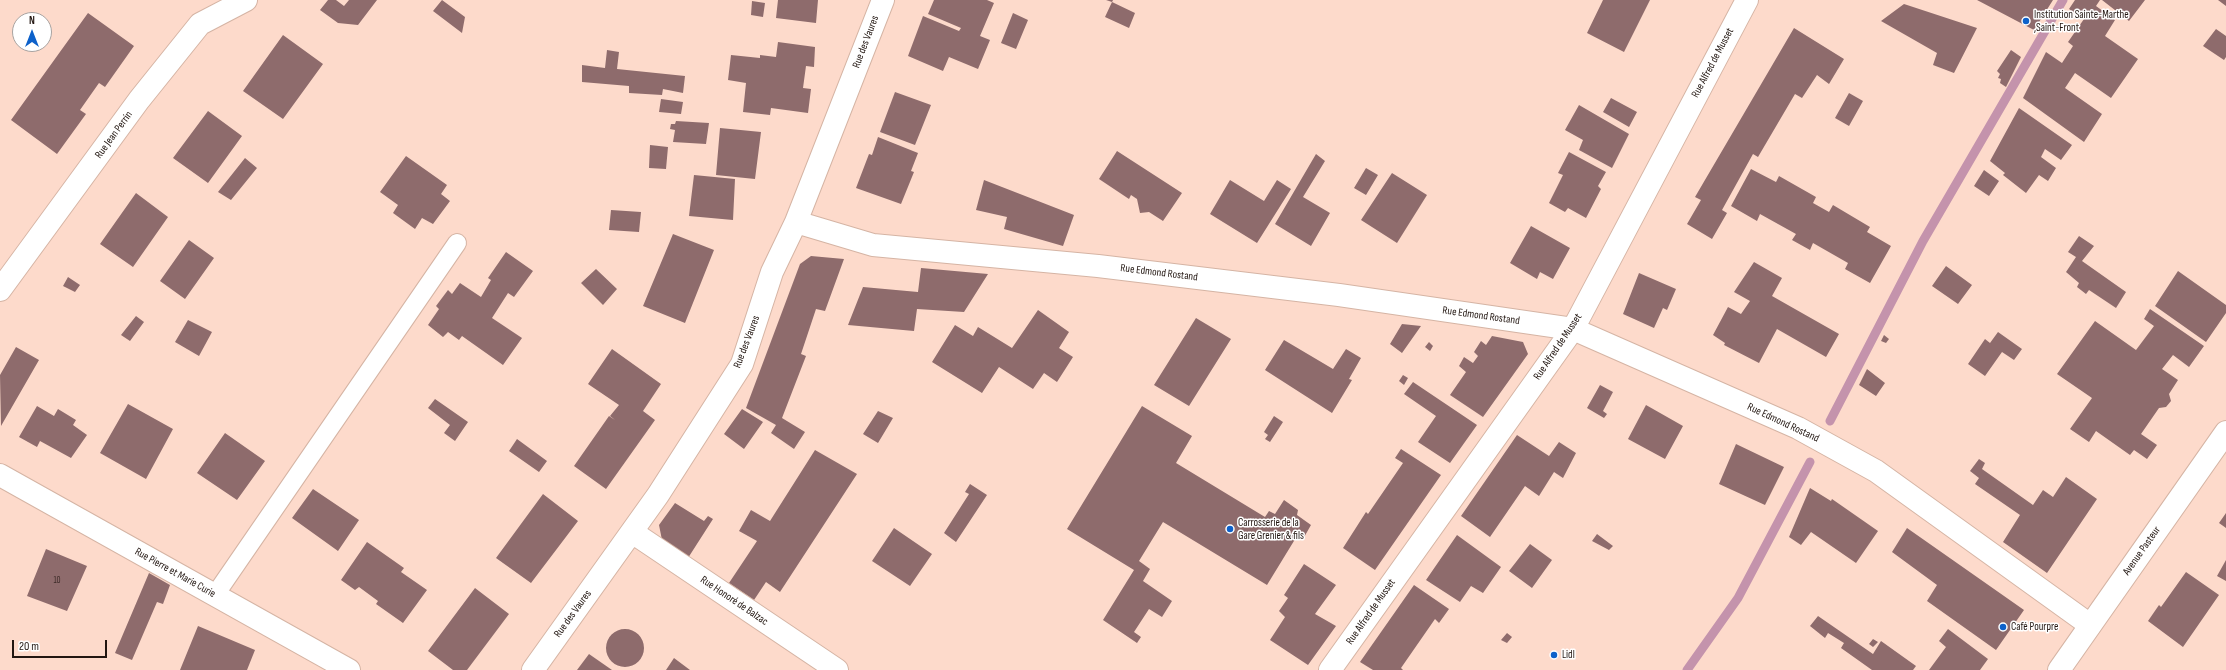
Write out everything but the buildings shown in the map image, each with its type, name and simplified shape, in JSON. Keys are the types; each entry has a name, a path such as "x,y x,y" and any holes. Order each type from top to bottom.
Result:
{"street":[{"name":"Rue Jean Perrin","path":"0,290 139,100 200,24 246,0"},
{"name":"Rue des Vaures","path":"533,670 658,495 742,364 772,272 796,222 883,0"},
{"name":"Rue Alfred de Musset","path":"1330,670 1573,329 1747,0"},
{"name":"Rue Edmond Rostand","path":"796,222 873,245 1106,267 1338,295 1573,329 1798,428 1876,471 2090,625"},
{"name":"Avenue Pasteur","path":"2059,670 2226,432"},
{"name":"Rue Pierre et Marie Curie","path":"0,475 349,670"},
{"name":"Rue Honoré de Balzac","path":"632,532 837,670"}],"lane":[{"path":"215,595 457,243"}],"waterway":[{"path":"1830,421 1923,241 2063,0"},
{"path":"1687,670 1738,598 1810,462"}],"place":[{"name":"Institution Sainte-Marthe ,Saint-Front","path":"2026,21"},
{"name":"Carrosserie de la Gare Grenier & fils","path":"1230,529"},
{"name":"Café Pourpre","path":"2003,627"},
{"name":"Lidl","path":"1554,655"}]}
